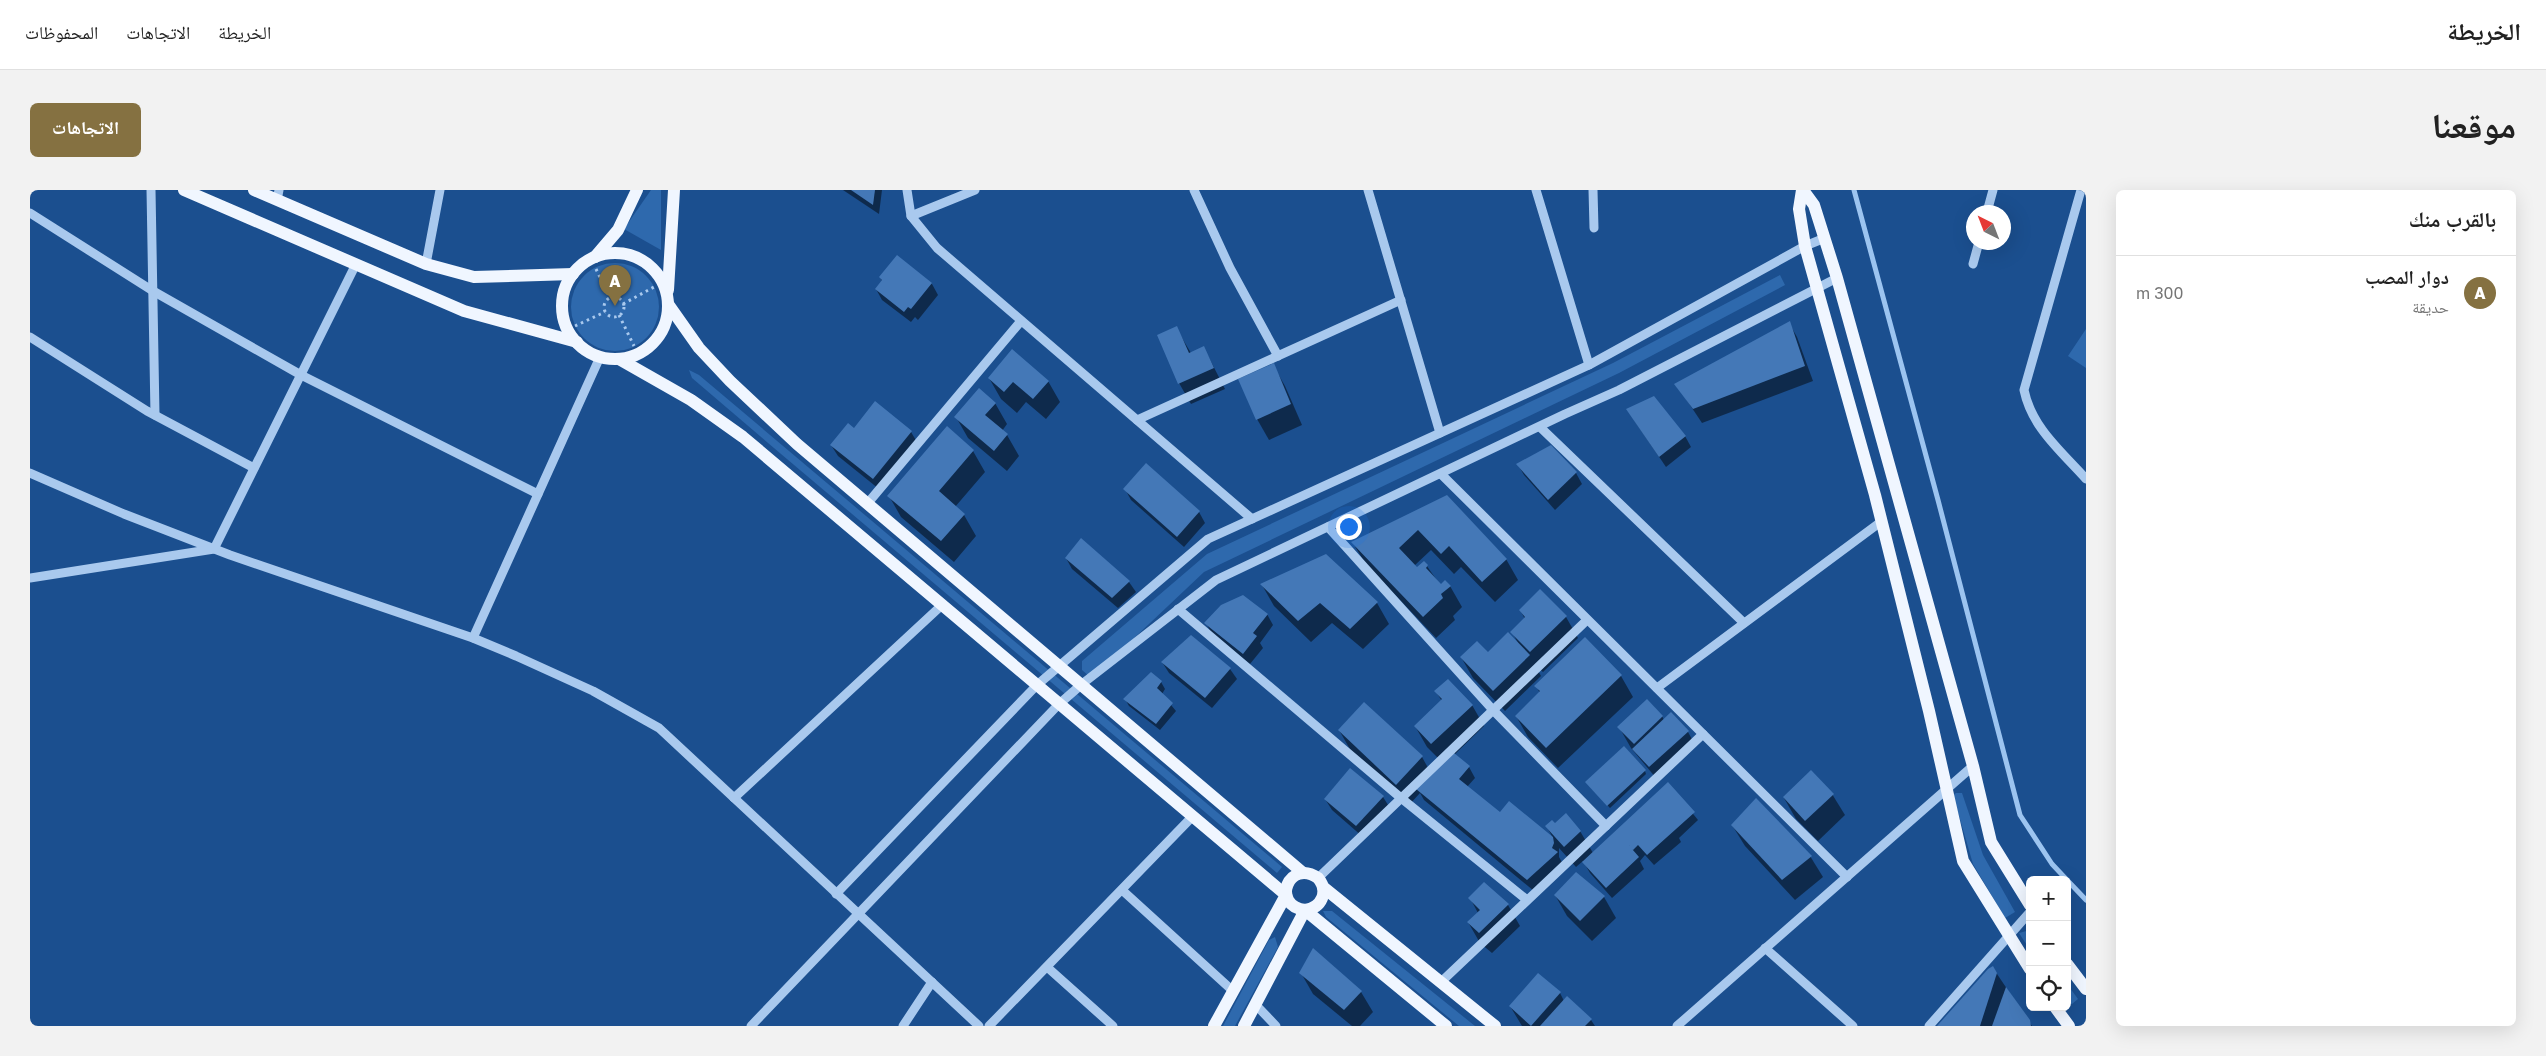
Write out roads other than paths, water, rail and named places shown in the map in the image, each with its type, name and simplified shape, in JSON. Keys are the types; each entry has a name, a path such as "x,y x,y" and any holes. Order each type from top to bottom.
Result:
{"main road":[{"path":"184,190 464,311 577,342 600,357 619,359 638,354 655,342 665,324 674,190"},
{"path":"254,190 278,195 426,264 474,277 573,274 595,262 622,253 640,259 661,278 668,300 700,348 730,381 797,444 1302,872 1321,882 1495,1026"},
{"path":"595,262 618,230 637,190"},
{"path":"1802,190 1814,205 1837,278 1973,766 1991,842 2026,899"},
{"path":"1802,190 1798,209 1805,246 1882,521 1963,861 2008,937 2028,966"},
{"path":"573,274 564,290 562,309 566,327 577,342"},
{"path":"619,359 691,400 743,437 1037,685 1058,705 1286,895 1293,906 1305,910 1446,1026"},
{"path":"1214,1026 1286,895 1288,883 1296,874 1302,872"},
{"path":"1244,1026 1305,910 1316,907 1320,903 1321,882"},
{"path":"2069,966 2086,989"},
{"path":"2057,1011 2066,1025"}],"street":[{"path":"151,190 155,416"},
{"path":"426,264 440,190"},
{"path":"907,190 911,216 937,248 1252,519"},
{"path":"911,216 974,190"},
{"path":"1194,190 1230,268 1278,356"},
{"path":"1368,190 1440,433"},
{"path":"1536,190 1589,365"},
{"path":"1592,190 1594,228"},
{"path":"1989,205 1993,190"},
{"path":"2080,190 2024,390 2027,406 2035,423 2086,479"},
{"path":"30,213 153,290 301,375 538,494"},
{"path":"836,894 1037,685 1208,539 1589,365 1805,246 1825,238"},
{"path":"1973,264 1977,250"},
{"path":"214,549 356,264"},
{"path":"751,1026 1058,705 1082,684 1216,580 1619,390 1816,287 1837,278"},
{"path":"1137,420 1401,300"},
{"path":"868,504 1021,321"},
{"path":"30,337 155,416 254,468"},
{"path":"473,638 600,357"},
{"path":"1540,427 1744,623"},
{"path":"30,473 124,514 214,549 473,638 593,691 659,728 979,1026"},
{"path":"1441,474 1847,877"},
{"path":"1657,688 1882,521"},
{"path":"1328,527 1493,710 1606,826"},
{"path":"30,578 214,549"},
{"path":"734,798 942,605"},
{"path":"1178,609 1401,798 1527,900"},
{"path":"1321,882 1401,798 1587,620"},
{"path":"1441,982 1703,734"},
{"path":"1677,1026 1973,766"},
{"path":"989,1026 1192,817"},
{"path":"1122,890 1233,991"},
{"path":"1929,1026 2026,917"},
{"path":"1765,948 1853,1026"},
{"path":"1047,966 1113,1026"},
{"path":"903,1026 932,982"},
{"path":"1255,1004 1276,1026"}],"waterway":[{"path":"1854,190 1938,500 2020,815 2052,864 2063,876"},
{"path":"2071,884 2086,900"}],"place":[{"name":"دوار المصب","path":"615,306"}]}
